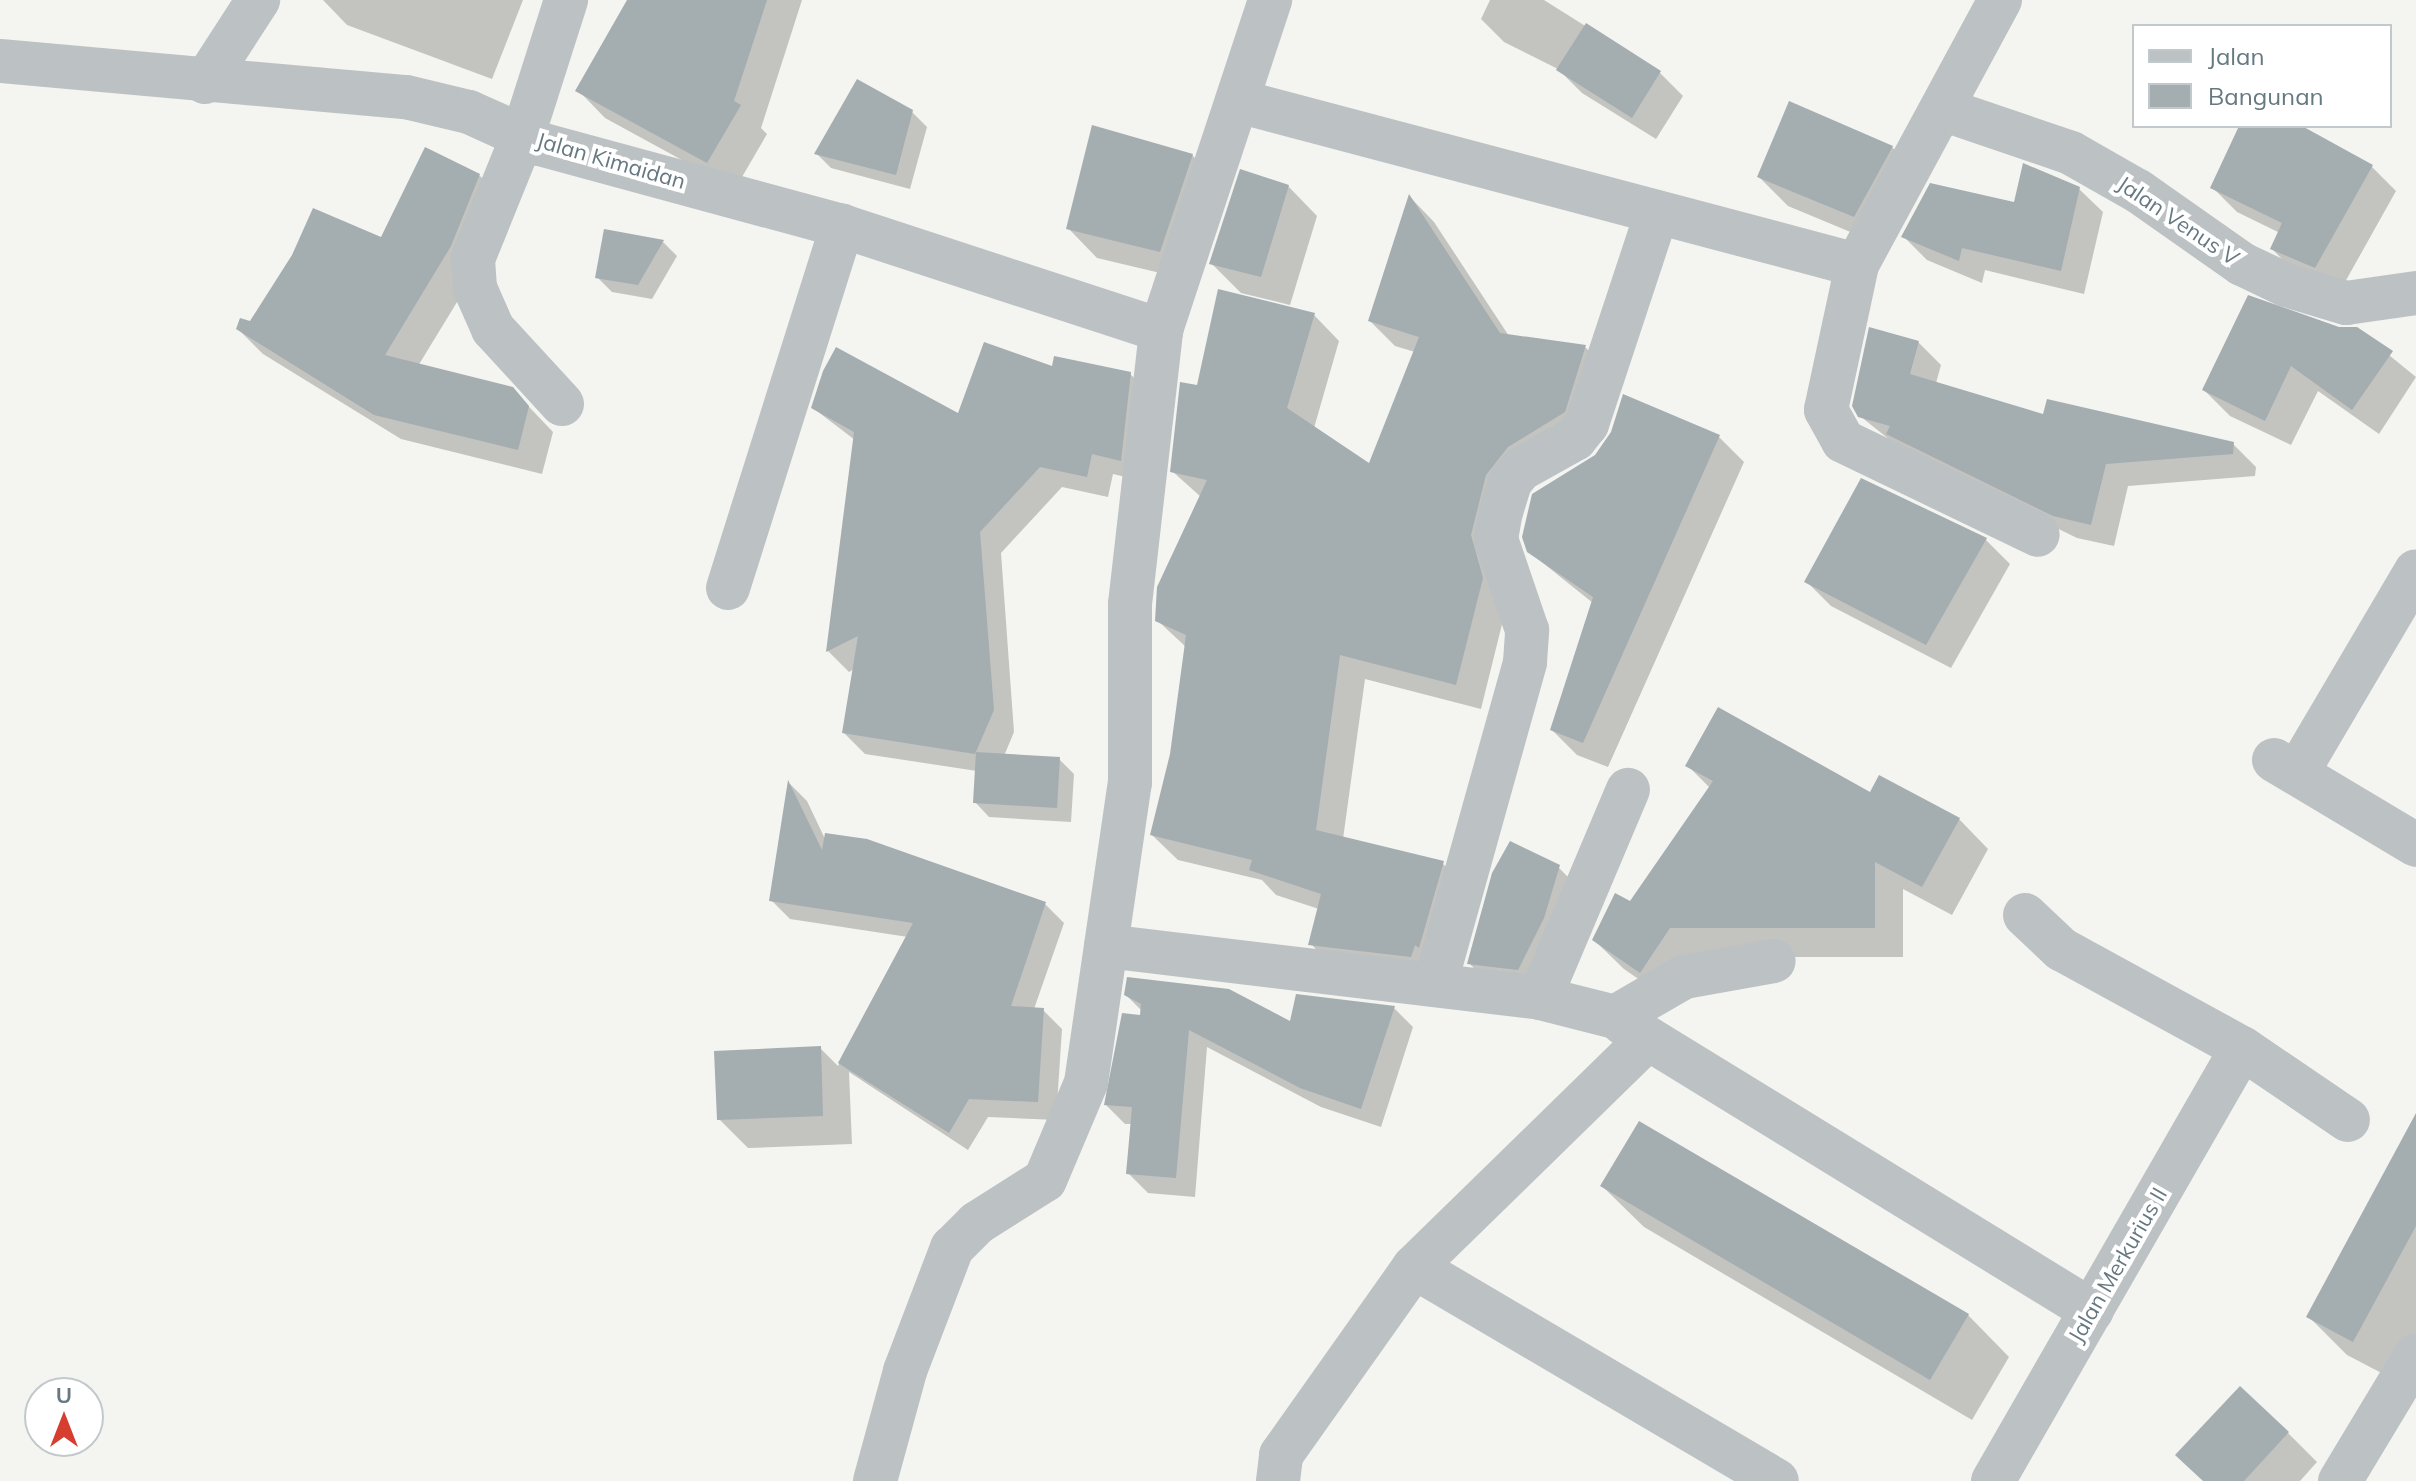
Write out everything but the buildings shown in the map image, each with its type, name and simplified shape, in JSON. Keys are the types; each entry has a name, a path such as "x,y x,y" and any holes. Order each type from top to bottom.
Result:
{"street":[{"path":"205,82 258,0"},
{"path":"562,404 493,329 475,288 473,259 523,135 566,0"},
{"path":"875,1481 905,1371 952,1248 977,1223 1045,1180 1086,1083 1130,783 1130,604 1161,330 1270,0"},
{"path":"2000,0 1945,110 1857,265 1826,410 1843,441 2038,535"},
{"name":"Jalan Kimaidan","path":"0,61 205,82 406,97 469,112 523,135 842,226 1161,330"},
{"path":"1238,101 1857,265"},
{"name":"Jalan Venus V","path":"1945,110 2071,153 2138,191 2242,264 2286,285 2346,303 2416,293"},
{"path":"1435,985 1525,662 1527,630 1496,539 1501,512 1510,482 1521,469 1575,439 1587,424 1657,212"},
{"path":"728,588 842,226"},
{"path":"2416,571 2285,766 2416,845"},
{"path":"1540,998 1628,790"},
{"path":"2025,915 2061,949 2242,1048 2348,1120"},
{"path":"1106,946 1540,998 1632,1028 2092,1311"},
{"path":"1278,1481 1281,1455 1414,1267 1632,1028 1684,977 1774,961"},
{"name":"Jalan Merkurius II","path":"1993,1481 2242,1048"},
{"path":"1414,1267 1777,1481"},
{"path":"2358,1474 2416,1355"}]}
